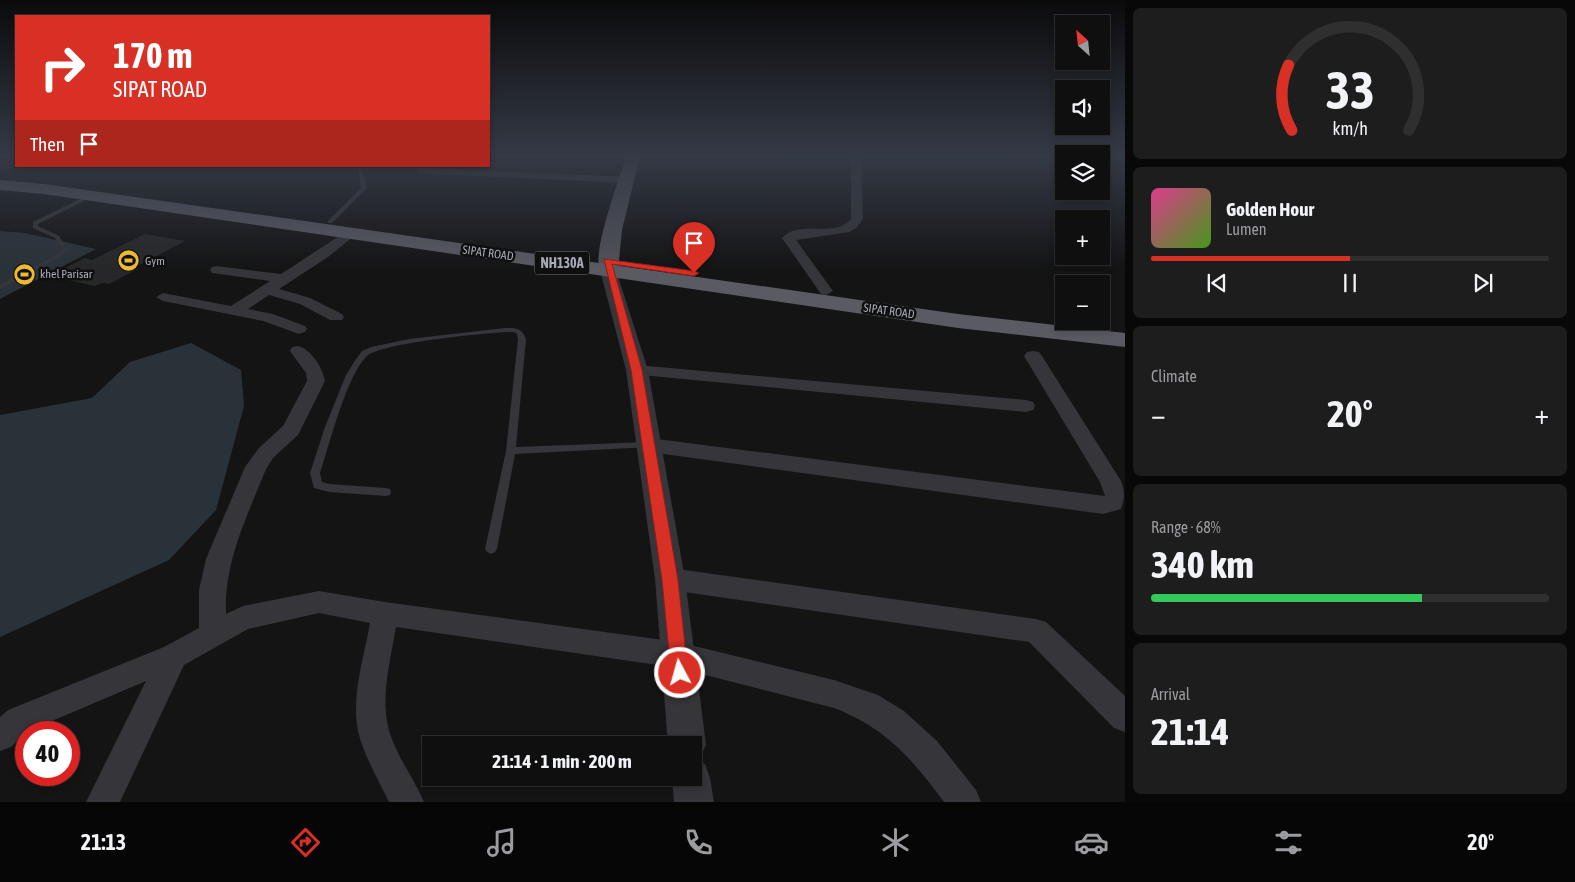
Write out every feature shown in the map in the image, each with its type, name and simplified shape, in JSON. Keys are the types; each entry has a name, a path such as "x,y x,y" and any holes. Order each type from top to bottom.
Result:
{"highway":[{"name":"SIPAT ROAD","path":"71,193 350,233 607,266 1125,328"},
{"name":"SIPAT ROAD","path":"130,193 330,222 958,321 1125,340"}],"main road":[{"path":"607,266 625,193"}],"street":[{"path":"826,291 788,238 841,230 855,223 857,219 857,193"},
{"path":"235,310 323,254 350,233"},
{"path":"607,266 637,370 670,580 687,736"},
{"path":"217,270 283,279"},
{"path":"266,290 305,300 336,317"},
{"path":"163,297 267,317 299,329"},
{"path":"214,634 212,590 218,559 256,467 266,453 291,430 316,381 315,372 298,351"},
{"path":"649,445 1104,505 1113,503 1117,497 1110,481 1033,356"},
{"path":"637,370 1026,406"},
{"path":"670,580 1036,631 1125,717"},
{"path":"0,736 19,722 174,656 243,618 319,602 385,614 678,655 834,694 866,706 893,722 926,752 964,802"},
{"path":"385,614 372,701 374,730 382,752 407,802"},
{"path":"103,802 174,656"},
{"path":"692,786 694,802"}],"lane":[{"path":"330,222 359,193"},
{"path":"0,287 56,258 65,250 57,237 35,227 35,223 90,196"},
{"path":"386,492 329,488 318,485 315,473 339,401 356,364 365,353 386,345 516,330 522,339 511,451 491,549"},
{"path":"511,451 649,445"}],"shaded area":[{"name":"khel Parisar","path":"0,231 25,233 96,249 0,299"},
{"path":"191,343 241,370 244,406 216,510 169,560 0,637 0,415 92,398 130,362"}],"building":[{"path":"145,234 185,241 134,268 138,269 109,284 102,283 95,286 54,277 61,274 55,273 85,258 92,260"}],"place":[{"name":"Gym","path":"129,261"},
{"name":"khel Parisar","path":"24,274"}],"route":[{"path":"680,673 670,580 637,370 607,261 694,273"}]}
